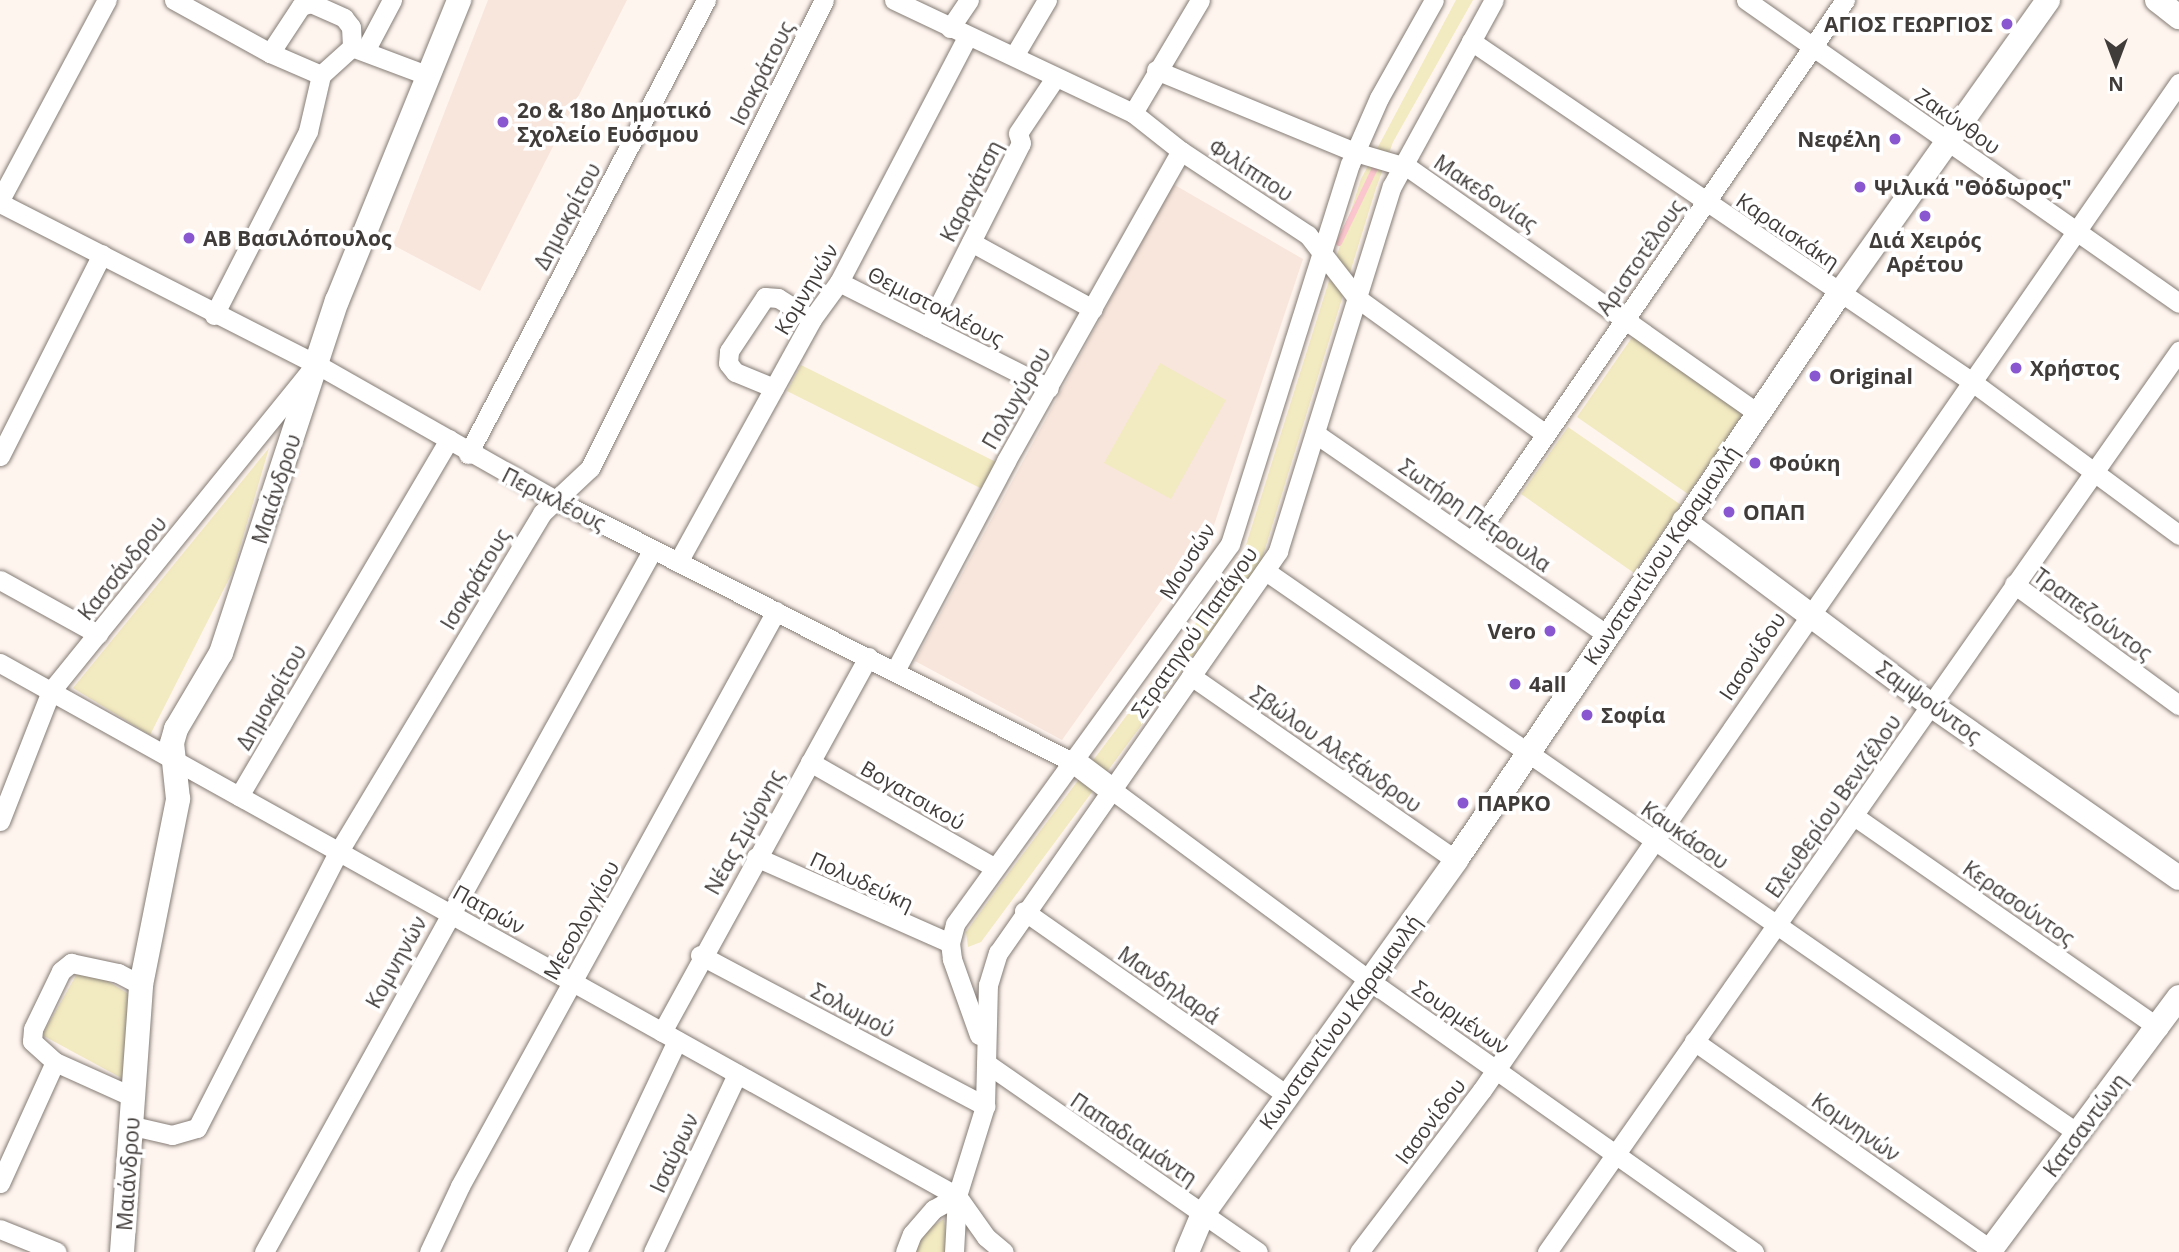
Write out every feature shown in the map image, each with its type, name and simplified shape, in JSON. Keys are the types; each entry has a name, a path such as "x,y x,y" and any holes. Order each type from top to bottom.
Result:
{"street":[{"path":"0,201 107,0"},
{"path":"174,0 270,53 321,75"},
{"path":"214,314 308,131 321,75 358,49 392,0"},
{"name":"Μαιάνδρου","path":"122,1252 141,985 178,799 174,761 176,729 221,653 337,301 459,0"},
{"name":"Δημοκρίτου","path":"468,454 706,0"},
{"name":"Ισοκράτους","path":"133,1126 173,1135 197,1128 339,852 554,499 590,468 824,0"},
{"name":"Φιλίππου","path":"894,0 958,33 1014,56 1055,78 1133,113 1181,151 1308,235 1357,298 1544,433"},
{"name":"Κομνηνών","path":"678,562 812,319 839,282 958,33 969,0"},
{"path":"1014,56 1048,0"},
{"path":"1133,113 1156,70 1200,0"},
{"name":"Μουσών","path":"950,943 960,916 993,867 1077,765 1230,544 1355,152 1379,98 1434,0"},
{"name":"Στρατηγού Παπάγου","path":"954,1252 957,1196 985,1106 988,985 998,953 1024,911 1266,572 1283,541 1357,298 1402,165 1494,0"},
{"name":"Ζακύνθου","path":"1746,0 2179,303"},
{"name":"Αριστοτέλους","path":"1473,540 1544,433 1845,0"},
{"name":"Κωνσταντίνου Καραμανλή","path":"1187,1252 1203,1214 1455,860 1840,293 2048,0"},
{"path":"2157,0 2179,16"},
{"path":"270,53 301,6 311,3 344,18 351,27 358,49"},
{"name":"Καραισκάκη","path":"1471,41 1705,203 1971,381 2090,473 2179,535"},
{"path":"358,49 429,76"},
{"name":"Μακεδονίας","path":"1156,70 1355,152 1402,165 1627,317 1758,413"},
{"name":"Καραγάτση","path":"928,327 1021,143 1018,133 1055,78"},
{"name":"Ιασoνίδου","path":"1359,1252 1495,1069 2074,230 2179,83"},
{"name":"Πολυγύρου","path":"895,671 1181,151"},
{"name":"Περικλέους","path":"0,201 214,314 316,364 449,439 468,454 1077,765 1112,790"},
{"path":"971,242 1093,309"},
{"path":"0,456 102,254"},
{"name":"Θεμιστοκλέους","path":"839,282 1049,388"},
{"path":"774,388 735,372 728,363 729,351 765,297 778,298 812,319"},
{"name":"Ελευθερίου Βενιζέλου","path":"1547,1252 1777,928 2090,473 2179,351"},
{"name":"Κασσάνδρου","path":"0,821 3,799 51,691 316,364"},
{"name":"Σωτήρη Πέτρουλα","path":"1316,434 1606,634"},
{"name":"Δημοκρίτου","path":"239,796 449,439"},
{"name":"Σαμψούντος","path":"1684,521 1931,705 2179,878"},
{"name":"Κομνηνών","path":"264,1252 449,913 653,549"},
{"name":"Καυκάσου","path":"1266,572 1777,928 2079,1134"},
{"path":"0,580 98,634"},
{"name":"Τραπεζούντος","path":"2014,584 2179,705"},
{"name":"Μεσολογγίου","path":"429,1252 460,1186 776,611"},
{"name":"Νέας Σμύρνης","path":"577,1252 669,1036 700,955 868,657"},
{"name":"Πατρών","path":"0,663 957,1196"},
{"name":"Σβώλου Αλεξάνδρου","path":"1191,676 1455,860"},
{"name":"Βογατσικού","path":"810,762 993,867"},
{"name":"Σουρμένων","path":"1112,790 1370,981 1754,1252"},
{"name":"Κερασούντος","path":"1854,816 2159,1028"},
{"name":"Πολυδεύκη","path":"756,857 950,943"},
{"name":"Μανδηλαρά","path":"1024,911 1288,1096"},
{"path":"950,943 986,1063"},
{"name":"Σολωμού","path":"700,955 985,1106"},
{"name":"Μαιάνδρου","path":"133,1097 55,1062 32,1041 33,1029 61,971 71,963 84,963 141,985"},
{"name":"Κατσαντώνη","path":"1990,1251 2177,1004"},
{"name":"Κομνηνών","path":"1695,1041 1990,1251"},
{"path":"0,1183 55,1062"},
{"name":"Παπαδιαμάντη","path":"986,1063 1258,1252"},
{"name":"Ισαύρων","path":"653,1252 737,1073"},
{"path":"905,1252 912,1234 934,1209 957,1196 986,1237 1004,1252"},
{"path":"0,1229 57,1252"}],"shaded area":[{"name":"2ο & 18ο Δημοτικό Σχολείο Ευόσμου","path":"488,0 627,0 480,291 393,245"},
{"path":"1456,0 1473,0 1393,142 1376,188 1260,565 981,942 968,947 966,932 1240,564 1361,179"},
{"path":"1173,184 1303,259 1213,528 1062,740 915,661"},
{"path":"1635,333 1746,410 1688,494 1577,417"},
{"path":"1160,363 1226,400 1171,499 1104,463"},
{"path":"801,365 996,462 982,489 787,391"},
{"path":"1568,427 1681,505 1634,573 1521,494"},
{"path":"269,448 233,571 150,735 73,688"},
{"path":"82,965 130,995 125,1080 42,1035"},
{"path":"944,1219 948,1252 915,1252 923,1232"}],"waterway":[{"path":"1339,243 1378,162"}],"place":[{"name":"ΑΓΙΟΣ ΓΕΩΡΓΙΟΣ","path":"2007,24"},
{"name":"2ο & 18ο Δημοτικό Σχολείο Ευόσμου","path":"503,122"},
{"name":"Νεφέλη","path":"1895,139"},
{"name":"Ψιλικά \"Θόδωρος\"","path":"1860,187"},
{"name":"Διά Χειρός Αρέτου","path":"1925,216"},
{"name":"ΑΒ Βασιλόπουλος","path":"189,238"},
{"name":"Χρήστος","path":"2016,368"},
{"name":"Original","path":"1815,376"},
{"name":"Φούκη","path":"1755,463"},
{"name":"ΟΠΑΠ","path":"1729,512"},
{"name":"Vero","path":"1550,631"},
{"name":"4all","path":"1515,684"},
{"name":"Σοφία","path":"1587,715"},
{"name":"ΠΑΡΚΟ","path":"1463,803"}]}
